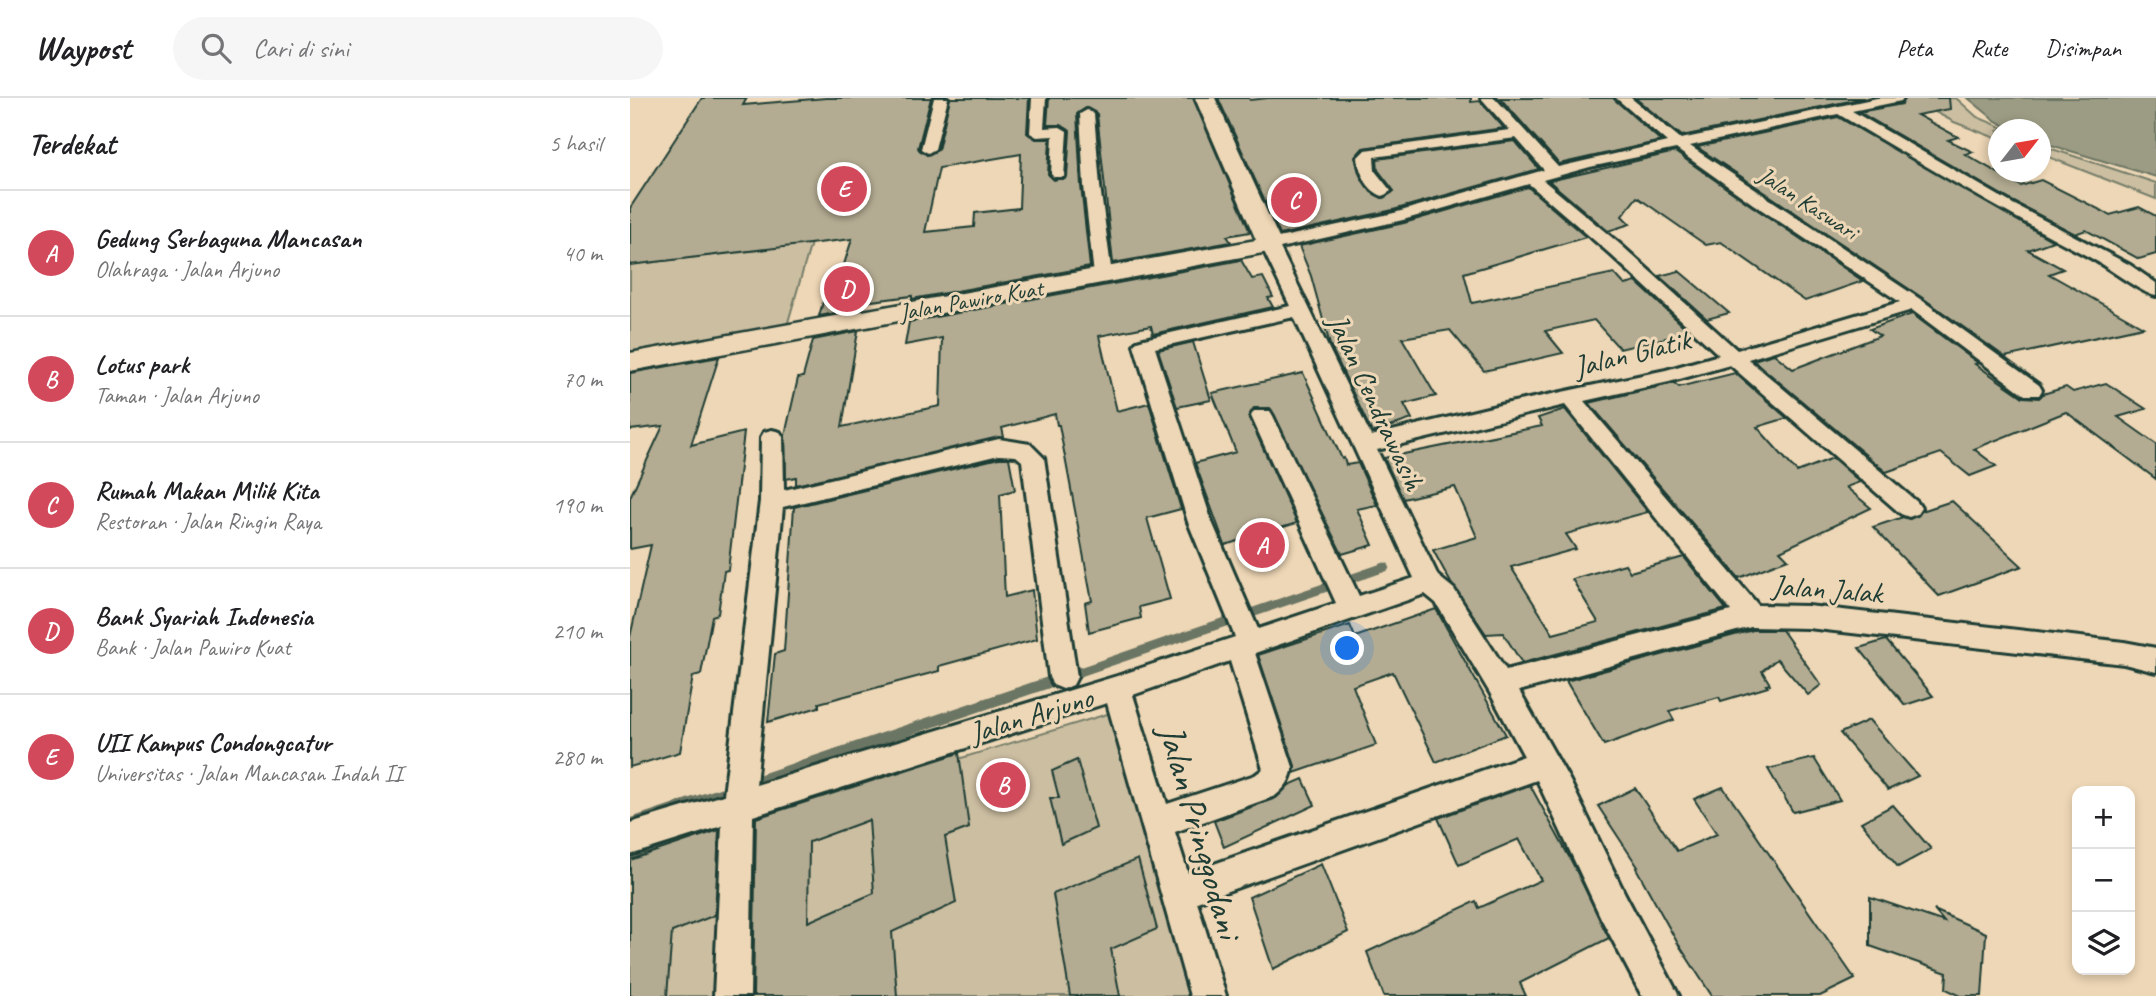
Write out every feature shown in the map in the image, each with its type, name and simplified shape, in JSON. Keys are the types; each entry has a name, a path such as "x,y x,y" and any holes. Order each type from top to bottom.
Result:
{"main road":[{"path":"1205,98 1270,246"},
{"name":"Jalan Pawiro Kuat","path":"630,362 1270,246"}],"street":[{"path":"928,149 941,98"},
{"path":"1039,98 1037,133 1060,131 1059,174"},
{"path":"1488,98 1555,173"},
{"name":"Jalan Kaswari","path":"1623,98 1676,144 1777,214 1874,276 1990,357 2032,390"},
{"path":"1270,246 1397,217 1587,163 1896,98"},
{"path":"1840,110 1995,201 2124,269 2156,291"},
{"path":"1087,114 1092,186 1103,275"},
{"path":"1383,191 1367,172 1366,157 1370,153 1522,133"},
{"path":"1532,179 1615,248 1734,358 1909,508"},
{"name":"Jalan Cendrawasih","path":"1270,246 1429,583 1445,596 1500,684 1559,791 1613,906 1661,996"},
{"name":"Jalan Glatik","path":"1363,446 1476,417 1668,376 1912,304"},
{"path":"1157,823 1264,786 1276,777 1278,767 1245,645 1200,522 1144,345 1300,310"},
{"path":"1571,398 1635,479 1752,616"},
{"path":"1262,416 1352,609"},
{"path":"733,996 738,806 772,500 772,437"},
{"path":"772,500 999,447 1022,449 1032,458 1063,677"},
{"name":"Jalan Arjuno","path":"630,839 1117,688 1429,583"},
{"name":"Jalan Jalak","path":"1500,684 1752,616 1808,617 2124,653 2156,660"},
{"name":"Jalan Pringgodani","path":"1117,688 1208,996"},
{"path":"1177,893 1542,764"}],"shaded area":[{"path":"1956,98 1977,117 1988,122 1988,135 1954,122 1913,100"},
{"path":"1968,98 2156,98 2156,177 2051,145 2051,119 1994,119"},
{"path":"2051,149 2156,183 2156,199 2051,158"},
{"path":"811,243 786,329 630,352 630,265"},
{"path":"1114,712 1191,996 630,996 630,858"}],"building":[{"path":"702,98 747,98 743,105 826,98 931,98 918,148 927,155 938,150 950,98 1029,98 1027,133 1036,139 1050,139 1048,174 1054,180 1067,177 1070,131 1061,125 1047,125 1049,98 1193,98 1250,232 1227,236 1231,242 1113,263 1097,114 1086,108 1077,114 1081,186 1090,267 912,299 912,296 864,302 863,308 819,316 825,295 835,293 852,239 630,265 630,208","holes":["1021,154 1019,208 975,213 974,227 925,232 939,168"]},
{"path":"1218,98 1471,98 1471,102 1480,101 1504,128 1363,148 1355,157 1360,175 1371,192 1382,198 1394,191 1378,170 1377,159 1515,141 1539,169 1393,210 1280,235"},
{"path":"1500,98 1613,98 1661,141 1559,164"},
{"path":"1635,98 1864,98 1682,136"},
{"path":"1906,98 1949,98 1950,109 1917,115 1958,137 1948,140 1973,152 1965,154 1988,167 1988,182 2014,182 2021,186 2045,182 2110,215 2139,207 2156,216 2156,254 2139,259 2086,230 2075,234 2014,202 1859,112 1902,104"},
{"path":"1838,117 2053,241 2028,250 2063,269 2049,274 2143,327 2005,357 1924,299 1697,147"},
{"path":"1675,152 1863,281 1805,301 1721,242 1706,245 1637,197 1622,216 1630,224 1608,231 1549,181"},
{"path":"1528,187 1586,237 1464,273 1472,303 1614,273 1625,285 1636,282 1690,332 1620,349 1594,320 1545,331 1563,353 1484,371 1450,330 1402,338 1436,396 1404,404 1412,419 1372,433 1330,345 1311,276 1299,246 1404,223"},
{"path":"1241,260 1252,279 1263,277 1273,297 1268,298 1273,307 1153,334 1151,326 1099,336 1117,411 1149,403 1181,509 1147,518 1170,599 1139,607 1141,618 1089,632 1085,603 1092,601 1055,414 1002,428 1004,437 796,485 796,477 786,479 785,435 798,378 803,377 813,340 858,331 842,427 940,406 942,338 905,345 909,322"},
{"path":"1679,271 1729,313 1707,319 1659,276"},
{"path":"1912,314 1978,363 1975,364 2023,397 2039,398 2043,394 2066,387 2073,392 2106,383 2146,409 2118,417 2156,444 2156,479 2066,412 1974,449 1996,466 1970,476 1941,453 1886,472 1753,360 1774,354 1793,369 1880,336 1870,329"},
{"path":"1193,342 1211,400 1177,407 1158,350"},
{"path":"719,357 691,445 744,432 728,570 724,571 718,614 712,616 701,674 693,676 680,752 630,767 630,637 651,545 630,549 630,497 663,426 630,430 630,373"},
{"path":"1303,373 1342,459 1344,458 1346,465 1358,463 1377,505 1357,509 1373,545 1342,554 1270,408 1254,408 1249,417 1297,523 1225,545 1195,463 1236,452 1212,393"},
{"path":"1735,373 1787,418 1757,427 1797,472 1833,458 1860,482 1846,487 1871,508 1780,551 1788,559 1739,578 1589,403 1674,383 1679,387"},
{"path":"1565,409 1648,512 1566,534 1576,549 1511,567 1553,634 1598,622 1572,579 1625,564 1630,572 1684,557 1726,609 1522,663 1503,633 1486,634 1451,583 1433,550 1477,537 1455,487 1403,499 1384,458 1542,426 1538,418"},
{"path":"999,458 1009,458 1015,490 1000,494 1005,597 1032,590 1037,639 939,666 939,671 819,703 819,707 768,722 775,654 784,651 794,507"},
{"path":"1952,501 2022,566 1939,596 1873,527 1903,517 1910,519 1922,511"},
{"path":"1436,609 1506,735 1436,762 1393,672 1353,686 1376,745 1294,773 1295,766 1258,655 1350,625 1355,637"},
{"path":"1753,630 1782,630 1821,685 1808,695 1777,659 1762,671 1770,684 1766,685 1768,687 1721,701 1719,697 1669,711 1674,720 1604,745 1566,681"},
{"path":"1886,640 1933,696 1905,705 1859,648"},
{"path":"1869,720 1918,776 1888,790 1840,733"},
{"path":"959,753 969,828 945,837 956,903 892,932 897,996 753,996 756,818","holes":["869,820 874,893 808,922 809,842"]},
{"path":"1814,758 1840,800 1793,812 1768,769"},
{"path":"1077,760 1096,828 1061,844 1050,798 1059,798 1052,771"},
{"path":"1303,779 1315,805 1224,847 1214,821 1276,798 1289,785"},
{"path":"1530,785 1609,938 1520,983 1526,996 1384,996 1367,952 1476,901 1479,908 1541,880 1519,839 1459,865 1438,818"},
{"path":"1723,787 1855,979 1820,996 1712,996 1677,942 1636,868 1638,867 1598,806 1635,788 1677,851 1717,834 1694,799"},
{"path":"1893,805 1931,849 1898,867 1861,822"},
{"path":"719,830 715,915 672,932 667,996 630,996 630,860"},
{"path":"1138,859 1157,929 1111,949 1120,996 1070,996 1053,894"},
{"path":"1321,864 1348,932 1273,969 1249,897"},
{"path":"1870,897 1944,922 1934,910 1986,933 1982,996 1961,996 1946,989 1947,973 1870,946"}],"waterway":[{"path":"1042,685 1385,567"},
{"path":"630,824 1047,683"}],"place":[{"name":"UII Kampus Condongcatur","path":"844,189"},
{"name":"Rumah Makan Milik Kita","path":"1294,200"},
{"name":"Bank Syariah Indonesia","path":"847,289"},
{"name":"Gedung Serbaguna Mancasan","path":"1262,545"},
{"name":"Lotus park","path":"1003,785"}]}
